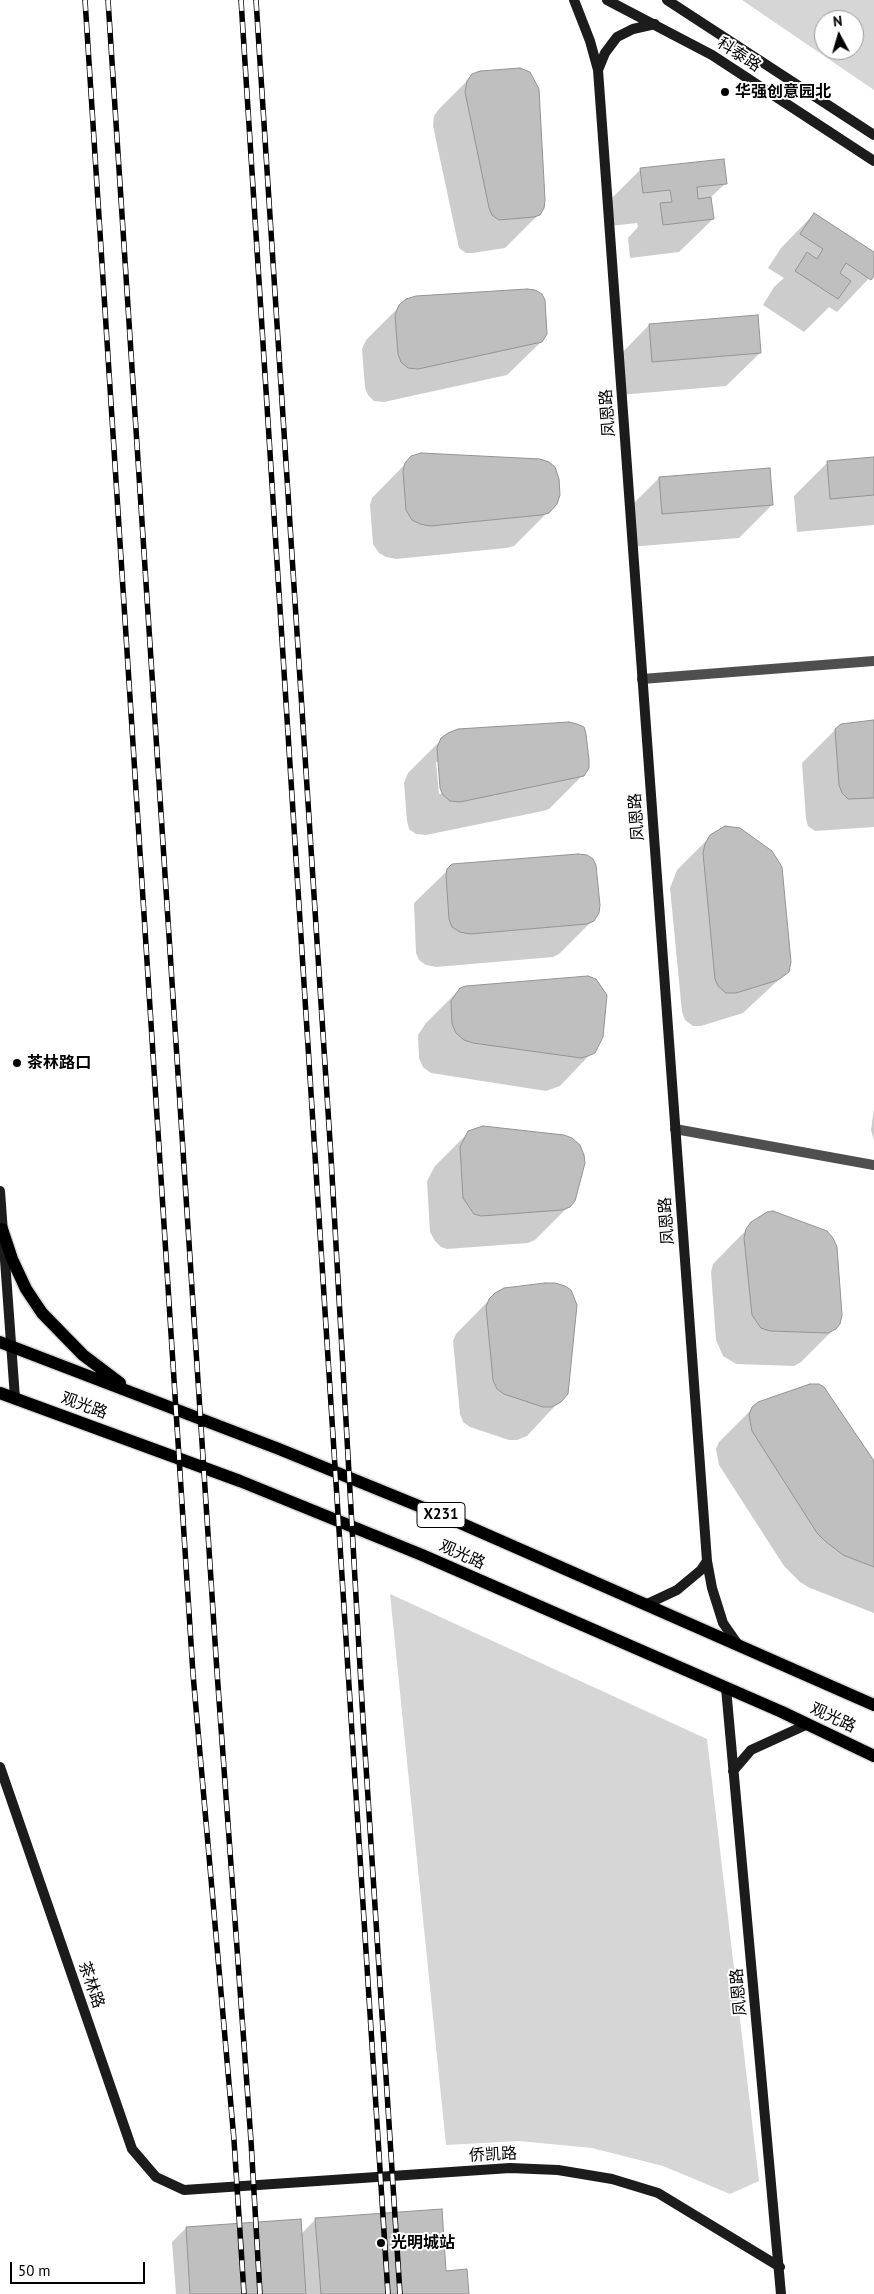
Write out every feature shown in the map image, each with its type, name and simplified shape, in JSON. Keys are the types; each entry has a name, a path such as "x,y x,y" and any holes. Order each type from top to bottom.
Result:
{"main road":[{"path":"2,1229 12,1259 26,1289 42,1313 83,1355 138,1396"},
{"name":"观光路","path":"5,1344 279,1449 458,1522 874,1705"},
{"name":"观光路","path":"0,1393 240,1481 404,1548 808,1724 874,1756"}],"street":[{"name":"凤恩路","path":"574,0 590,41 598,70 707,1561 712,1588 723,1623 739,1646"},
{"name":"科泰路","path":"607,0 712,55 874,161"},
{"name":"科泰路","path":"667,0 874,135"},
{"name":"凤恩路","path":"598,70 604,53 616,38 633,29 655,24"},
{"path":"642,679 874,661"},
{"path":"675,1129 874,1165"},
{"path":"0,1191 5,1344 15,1398"},
{"path":"645,1605 677,1590 701,1570 707,1561"},
{"name":"凤恩路","path":"726,1688 781,2294"},
{"path":"733,1771 751,1750 808,1724"},
{"name":"茶林路","path":"0,1767 132,2148 156,2177 184,2190"},
{"name":"侨凯路","path":"184,2190 510,2168 558,2170 612,2179 658,2193 780,2267"}],"shaded area":[{"path":"742,0 874,0 874,90 830,60 864,60 864,10 814,10 814,49"},
{"path":"390,1594 707,1739 759,2181 730,2194 663,2166 592,2148 519,2141 446,2145"}],"building":[{"path":"520,68 530,72 539,89 544,208 540,215 534,217 499,220 492,215 489,208 465,92 467,81 472,74 480,71"},
{"path":"724,159 727,184 697,187 698,199 711,197 714,219 663,225 660,203 672,202 670,190 643,193 640,168"},
{"path":"814,213 874,252 874,276 871,280 846,263 840,273 851,281 838,299 795,271 807,252 817,259 823,249 800,234"},
{"path":"535,290 542,294 545,300 547,334 542,342 418,369 408,368 401,362 398,354 395,315 399,305 406,299 416,296"},
{"path":"758,315 761,353 652,362 649,324"},
{"path":"421,453 540,459 549,462 555,467 559,479 560,495 557,504 549,513 541,515 430,526 420,524 412,520 406,510 403,471 405,463 411,456"},
{"path":"874,457 874,495 830,499 827,461"},
{"path":"770,468 773,505 662,514 659,477"},
{"path":"874,720 874,798 848,799 842,793 839,785 835,729 841,724"},
{"path":"569,722 584,727 586,734 589,768 584,776 460,802 450,801 443,795 440,788 437,748 441,738 448,733 458,729"},
{"path":"725,826 740,828 772,851 782,867 791,962 789,972 778,980 736,993 726,993 718,986 715,979 703,853 710,835"},
{"path":"578,854 587,855 593,859 596,865 600,905 599,913 594,921 587,924 470,934 460,932 452,927 449,919 446,876 447,869 452,864"},
{"path":"588,976 596,979 607,995 603,1037 595,1053 588,1056 581,1058 473,1043 464,1040 456,1033 452,1024 451,1001 460,988"},
{"path":"483,1126 564,1135 572,1138 580,1145 585,1163 575,1201 570,1207 562,1210 481,1216 474,1214 463,1198 460,1147 468,1131"},
{"path":"773,1211 827,1231 833,1238 837,1247 842,1315 840,1324 836,1329 828,1333 770,1331 761,1328 752,1315 744,1238 746,1229 751,1222 767,1212"},
{"path":"555,1283 571,1290 577,1305 568,1394 561,1402 552,1407 543,1407 504,1394 497,1389 493,1380 486,1307 489,1299 504,1288"},
{"path":"810,1384 819,1384 824,1387 874,1461 874,1567 843,1555 817,1533 752,1431 749,1415 752,1407 758,1402"},
{"name":"光明城站","path":"442,2209 446,2271 467,2269 469,2294 321,2294 315,2218"},
{"path":"301,2219 306,2294 190,2294 186,2227"}],"railway":[{"path":"85,0 193,1674 234,2140 244,2294"},
{"path":"108,0 217,1672 251,2141 260,2294"},
{"path":"241,0 388,2294"},
{"path":"256,0 331,1157 363,1720 400,2294"}],"place":[{"name":"华强创意园北","path":"725,92"},
{"name":"茶林路口","path":"17,1063"},
{"name":"光明城站","path":"381,2243"}]}
